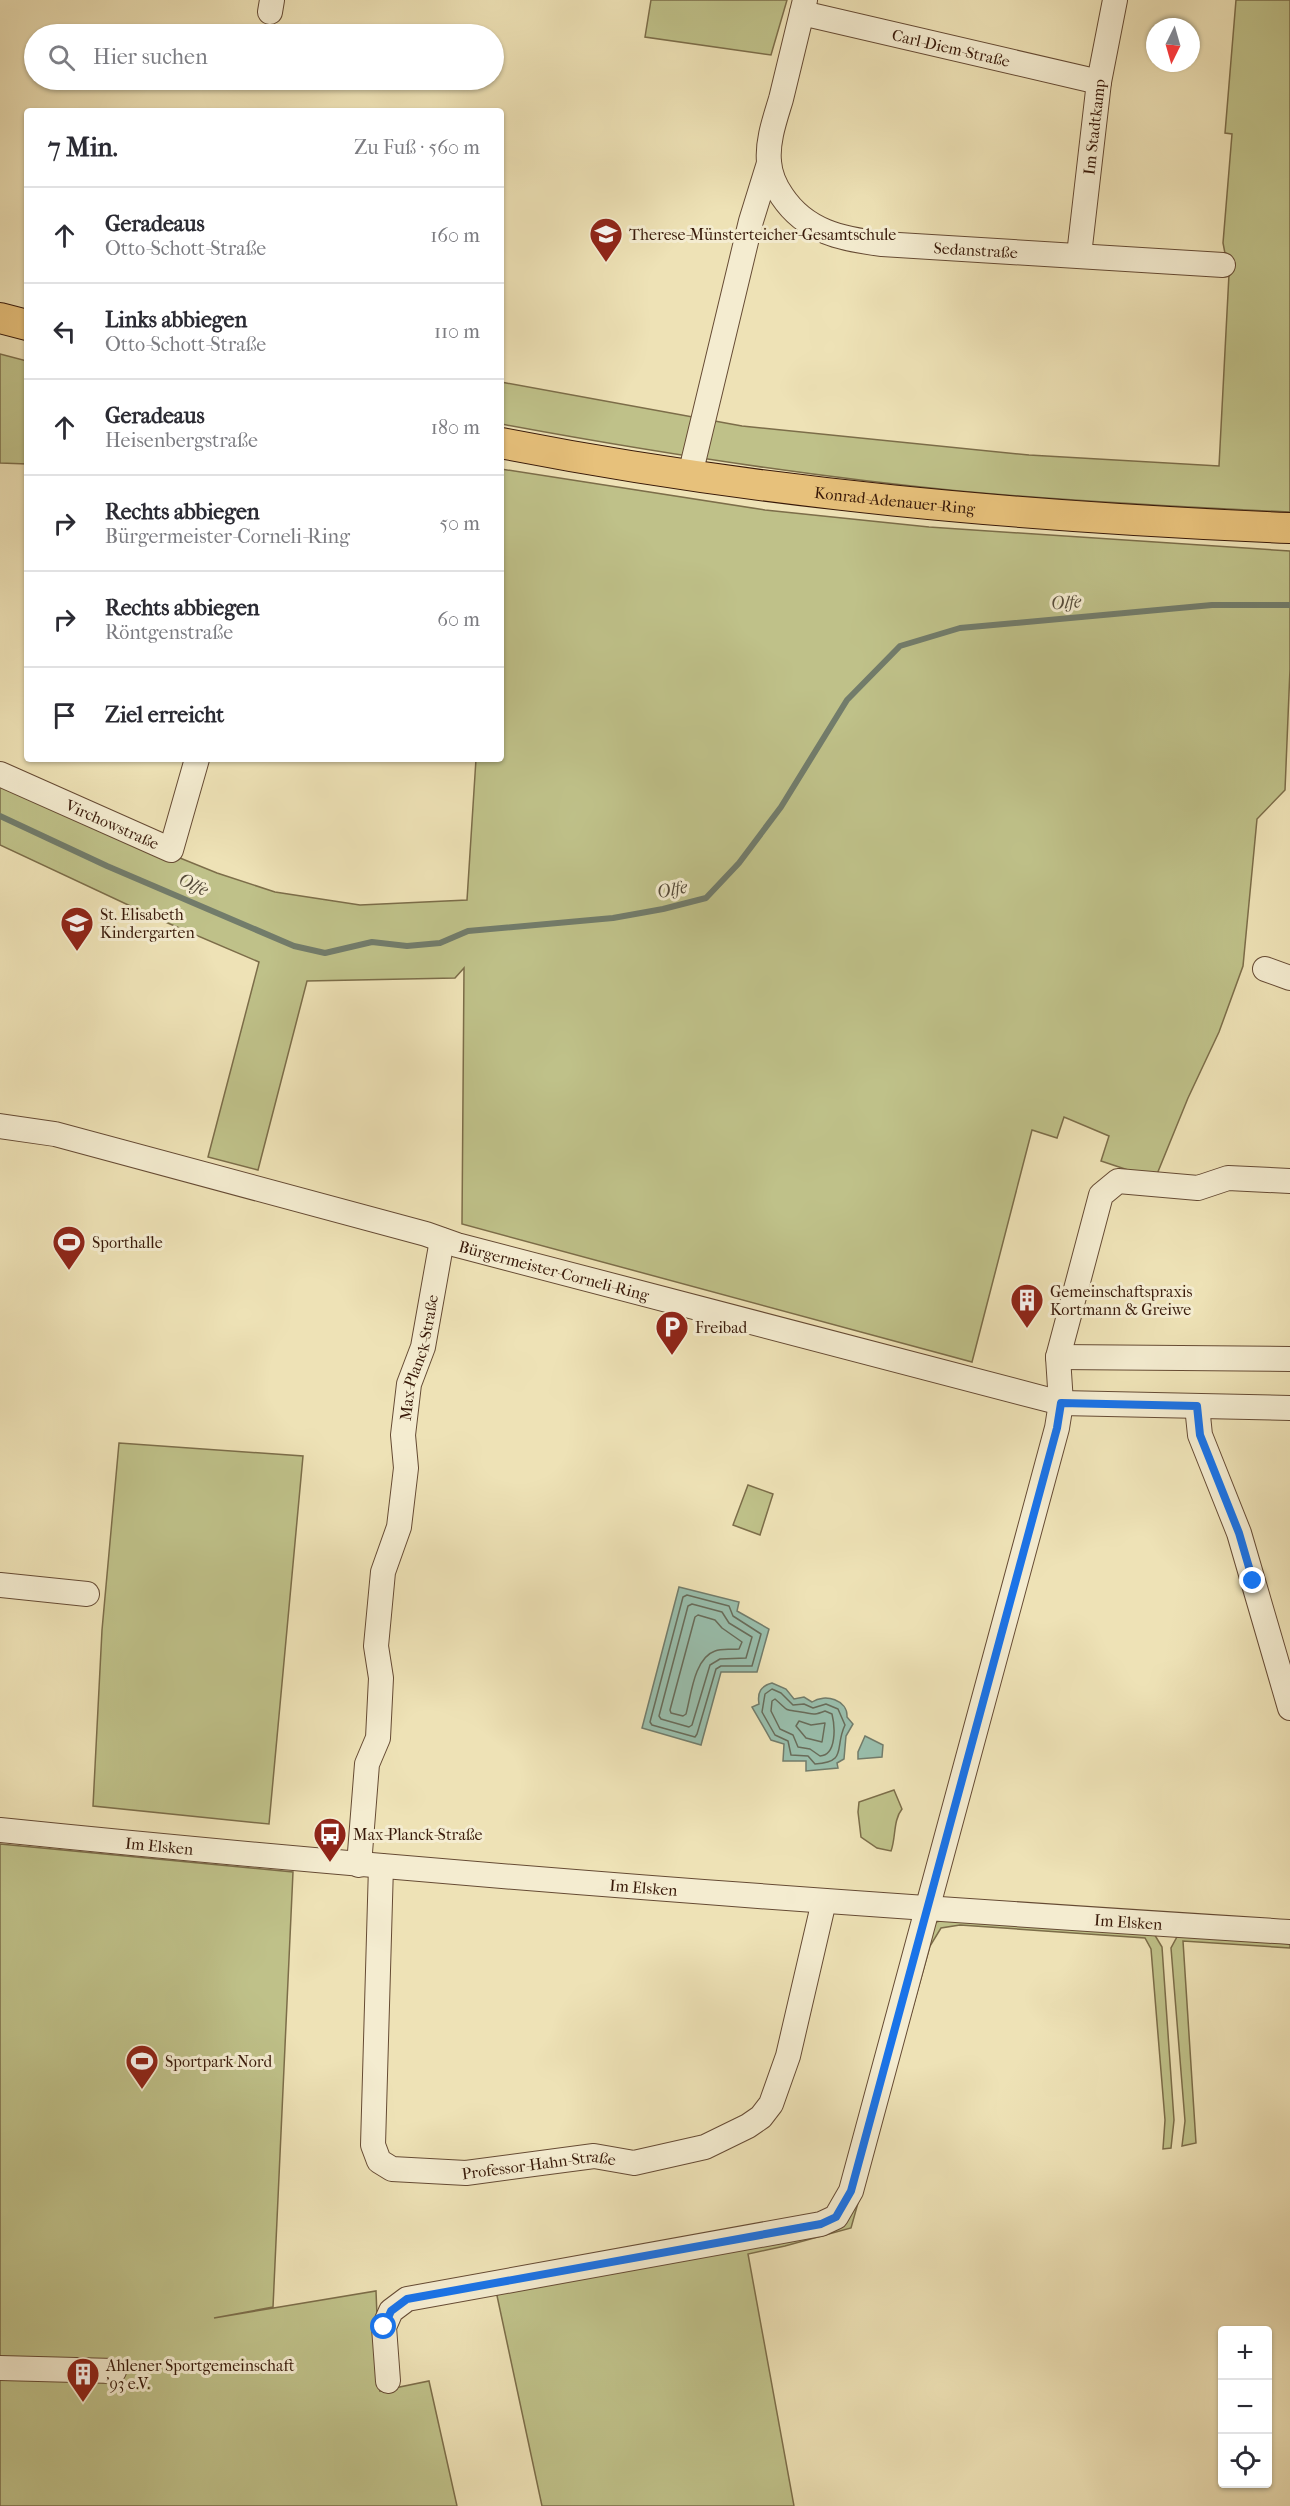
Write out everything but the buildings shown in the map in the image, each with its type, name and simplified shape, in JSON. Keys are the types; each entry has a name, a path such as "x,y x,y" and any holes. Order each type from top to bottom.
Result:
{"main road":[{"path":"0,318 24,324"},
{"name":"Konrad-Adenauer-Ring","path":"504,444 690,475 953,505 1138,520 1290,528"}],"street":[{"name":"Im Stadtkamp","path":"1079,255 1099,82 1114,0"},
{"name":"Carl-Diem-Straße","path":"804,6 1099,82"},
{"name":"Sedanstraße","path":"690,475 751,221 769,163 773,129 804,6"},
{"name":"Sedanstraße","path":"769,163 773,180 785,200 809,224 826,233 852,241 1223,265"},
{"name":"Virchowstraße","path":"0,774 171,850 196,762"},
{"path":"1265,969 1290,978"},
{"name":"Bürgermeister-Corneli-Ring","path":"0,1126 55,1134 442,1240 1061,1403 1290,1408"},
{"path":"388,2382 384,2327 391,2311 407,2299 821,2224 836,2217 851,2191 1057,1428 1061,1403 1058,1356 1101,1195 1118,1181 1198,1188 1228,1178 1290,1181"},
{"name":"Max-Planck-Straße","path":"370,1866 367,1764 378,1738 381,1678 376,1647 383,1572 399,1527 406,1468 403,1435 409,1384 423,1347 442,1240"},
{"path":"1058,1356 1290,1359"},
{"path":"1028,1395 1058,1356"},
{"path":"1197,1406 1200,1435 1243,1546 1290,1708"},
{"path":"0,1585 87,1594"},
{"name":"Im Elsken","path":"0,1830 370,1866 825,1901 1290,1932"},
{"name":"Professor-Hahn-Straße","path":"370,1866 373,2145 379,2161 392,2169 466,2174 594,2157 634,2163 705,2147 748,2126 761,2117 771,2104 788,2056 825,1901"},
{"path":"0,2368 114,2371"}],"green space":[{"path":"651,0 787,0 771,55 645,37"},
{"path":"1236,0 1290,0 1290,512 1083,501 902,485 729,462 504,425 504,383 742,426 1029,455 1219,466 1229,274 1223,243 1232,134 1225,133"},
{"path":"0,354 24,360 24,464 0,463"},
{"path":"504,469 765,510 929,527 1290,551 1290,669 1285,790 1257,819 1243,966 1219,1032 1188,1098 1155,1179 1101,1161 1109,1136 1064,1117 1057,1138 1032,1130 972,1362 462,1224 464,968 455,978 307,981 258,1170 208,1157 259,962 156,918 0,845 0,785 217,873 275,892 360,905 467,900 476,762 504,762"},
{"path":"119,1443 303,1456 269,1824 93,1806 102,1630"},
{"path":"748,1485 773,1494 760,1535 733,1525"},
{"path":"894,1790 902,1809 897,1818 891,1851 877,1848 861,1837 858,1812 859,1802"},
{"name":"Sportpark Nord","path":"0,1844 293,1872 273,2307 214,2318 376,2291 380,2391 429,2381 457,2506 0,2506"},
{"path":"948,1919 1153,1932 1162,1947 1174,2120 1171,2148 1163,2149 1165,2120 1151,1949 1145,1938 960,1925 941,1928 930,1946 851,2228 748,2254 794,2506 542,2506 496,2291 830,2228 931,1927 936,1922"},
{"path":"1178,1935 1290,1942 1290,1948 1183,1941 1196,2143 1182,2146 1185,2121 1171,1948"}],"water":[{"path":"679,1587 739,1602 737,1611 769,1629 757,1672 721,1672 701,1745 642,1728"},
{"path":"772,1683 786,1689 794,1699 804,1697 812,1702 829,1698 844,1706 847,1717 853,1724 846,1736 844,1759 837,1763 838,1768 806,1771 806,1761 783,1761 784,1744 771,1740 752,1707 759,1704 759,1693 763,1688"},
{"path":"865,1736 883,1745 882,1757 858,1759 858,1752"}],"waterway":[{"name":"Olfe","path":"0,816 107,866 294,946 325,953 372,942 407,946 440,943 468,931 613,918 706,898 739,863 781,807 847,700 900,646 960,628 1212,605 1290,605"}],"place":[{"name":"Therese-Münsterteicher-Gesamtschule","path":"606,263"},
{"name":"St. Elisabeth Kindergarten","path":"77,952"},
{"name":"Sporthalle","path":"69,1271"},
{"name":"Gemeinschaftspraxis Kortmann & Greiwe","path":"1027,1329"},
{"name":"Freibad","path":"672,1356"},
{"name":"Max-Planck-Straße","path":"330,1863"},
{"name":"Sportpark Nord","path":"142,2090"},
{"name":"Ahlener Sportgemeinschaft '93 e.V.","path":"83,2403"}],"route":[{"path":"384,2327 391,2311 407,2299 821,2224 836,2217 851,2191 1047,1466 1061,1403 1197,1406 1200,1435 1239,1533 1253,1581"}]}
